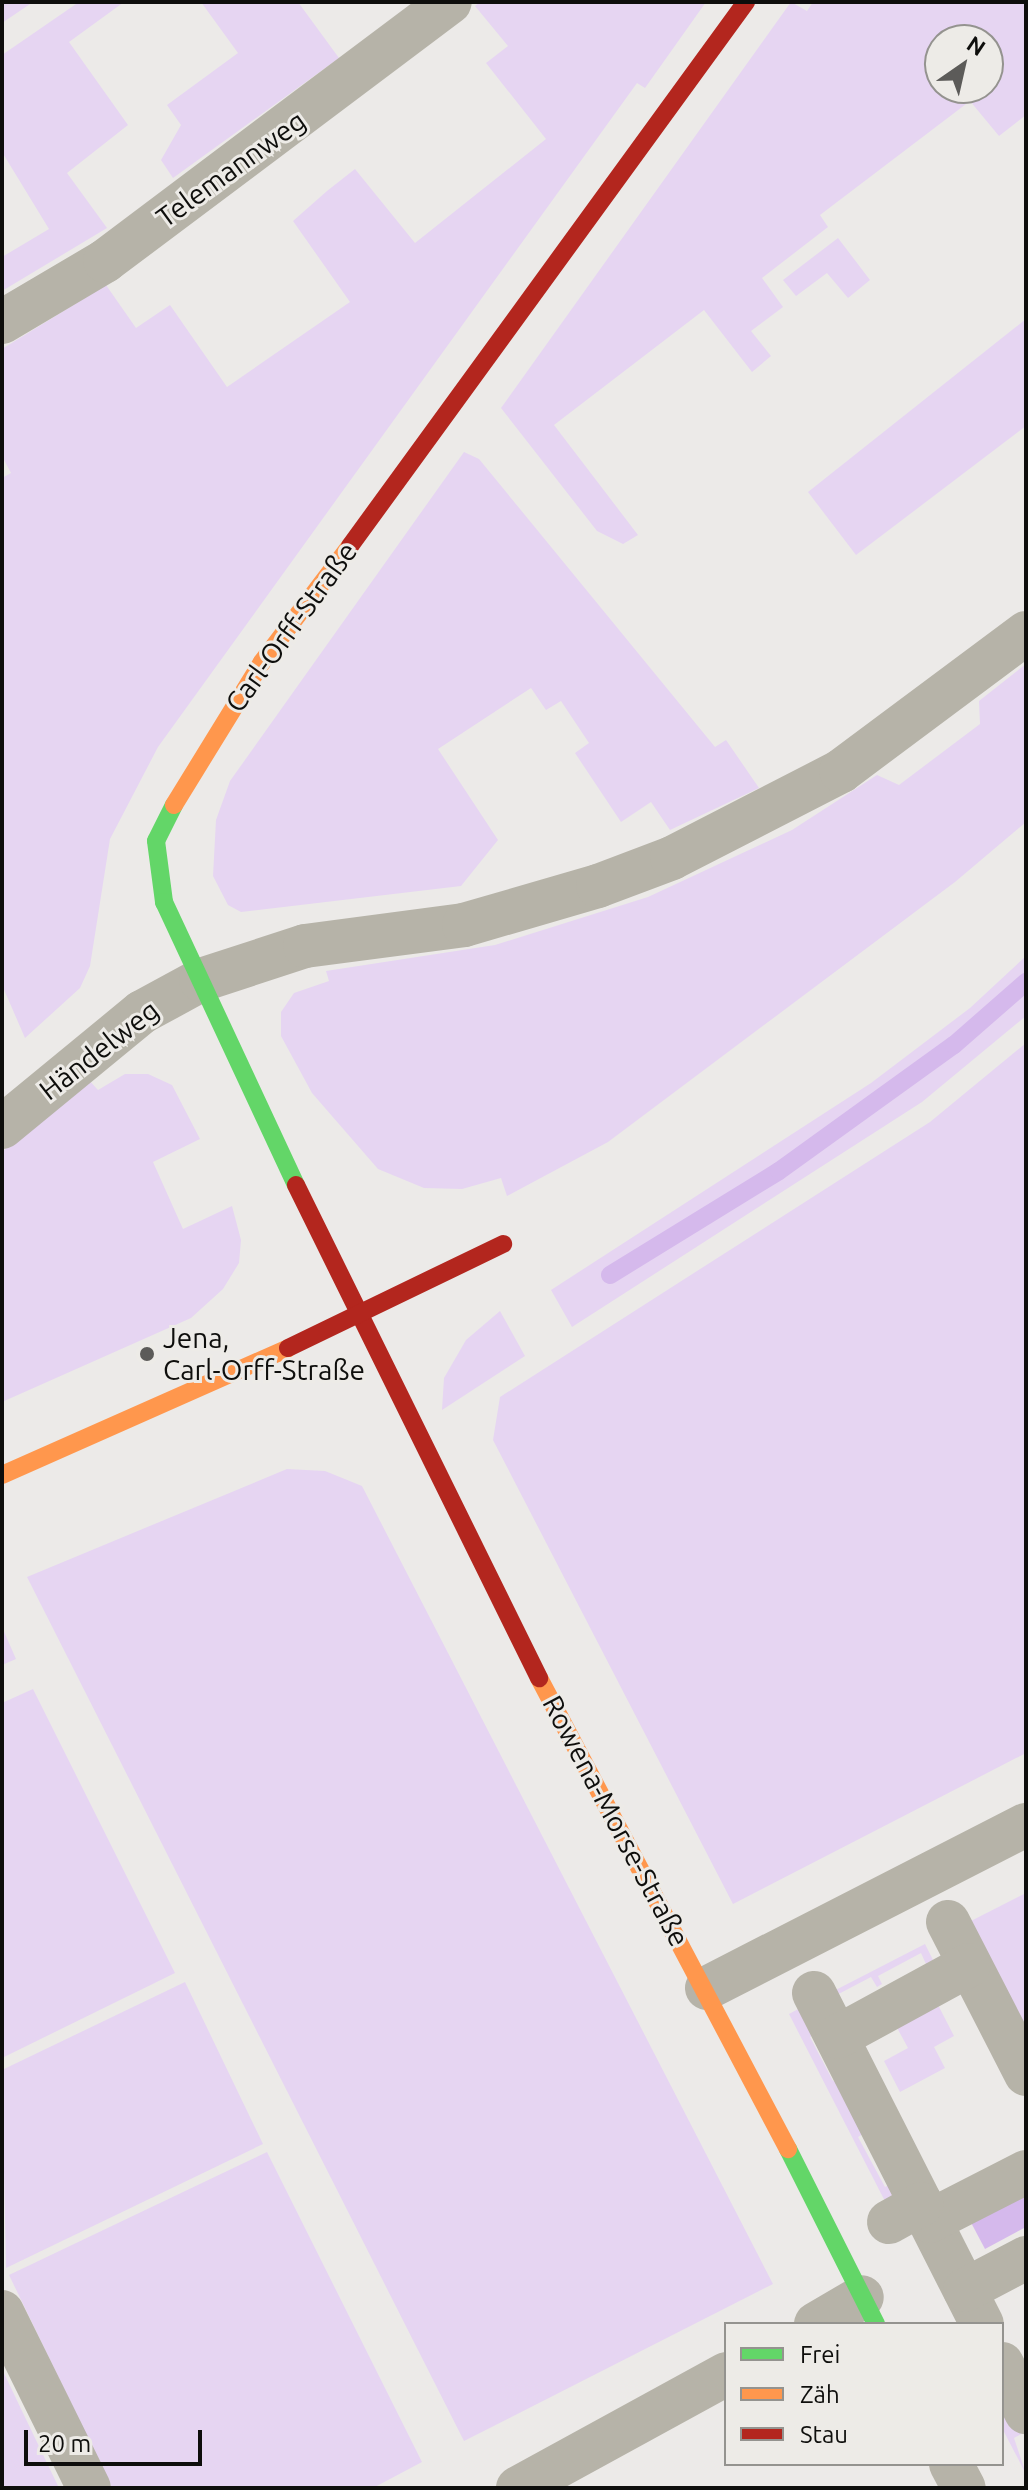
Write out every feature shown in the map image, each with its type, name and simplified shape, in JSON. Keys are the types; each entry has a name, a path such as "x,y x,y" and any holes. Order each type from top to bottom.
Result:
{"street":[{"name":"Telemannweg","path":"2,322 105,261 450,2"},
{"name":"Carl-Orff-Straße","path":"357,1317 164,902 156,841 191,772 262,662 486,364 746,2"},
{"name":"Händelweg","path":"2,1127 142,1012 201,980 305,946 464,925 598,886 672,858 841,771 1026,633"},
{"path":"2,1475 357,1317 503,1244"},
{"name":"Rowena-Morse-Straße","path":"357,1317 529,1660 707,1988 869,2311"},
{"path":"707,1988 1026,1825"},
{"path":"948,1922 1026,2074"},
{"path":"837,2037 969,1965"},
{"path":"814,1993 837,2037 914,2216 973,2307 1026,2258"},
{"path":"914,2216 1026,2172"},
{"path":"824,2322 869,2311"},
{"path":"2,2312 89,2488"},
{"path":"1004,2368 1026,2412"},
{"path":"518,2488 724,2375"},
{"path":"952,2466 964,2488"}],"shaded area":[{"path":"2,2 33,2 2,23"},
{"path":"79,2 124,2 69,42 128,125 67,173 107,228 2,291 2,257 49,229 2,152 2,55"},
{"path":"201,2 298,2 339,58 173,178 161,160 181,125 167,105 238,53"},
{"path":"480,2 706,2 645,88 637,83 158,747 110,839 90,966 80,988 25,1038 2,985 2,478 11,473 2,456 2,349 106,285 136,328 170,305 227,387 350,302 293,221 327,191 355,169 415,243 546,139 486,63 508,46 475,6"},
{"path":"791,2 807,11 813,2 1026,2 1026,115 999,136 972,104 1004,104 1004,24 924,24 924,104 966,104 820,215 828,227 762,278 783,307 751,331 771,356 752,372 704,310 554,425 638,535 623,544 597,531 501,408"},
{"path":"838,238 870,280 848,298 827,273 796,296 783,280"},
{"path":"1026,319 1026,426 856,555 808,492"},
{"path":"464,452 479,459 715,747 726,740 759,788 670,830 651,802 621,822 575,753 589,743 561,701 546,710 531,688 438,749 498,840 461,886 241,912 228,905 213,876 216,820 230,781"},
{"path":"1026,664 1026,822 955,882 608,1142 507,1196 501,1178 462,1189 424,1188 378,1169 312,1093 281,1036 281,1012 294,993 329,981 326,971 495,945 648,897 792,830 877,775 899,785 980,724 979,701"},
{"path":"1026,956 1026,1016 922,1102 572,1327 551,1290 871,1083 970,1008"},
{"path":"1026,1043 1026,1753 733,1904 493,1440 500,1397 930,1122"},
{"path":"125,1074 148,1074 172,1085 200,1139 153,1162 183,1229 232,1206 241,1240 239,1263 223,1289 191,1318 2,1402 2,1152 88,1079 98,1090"},
{"path":"500,1311 525,1356 442,1410 444,1378 466,1340"},
{"path":"287,1469 325,1471 362,1486 773,2284 464,2441 27,1577"},
{"path":"2,1627 16,1659 2,1665"},
{"path":"33,1689 175,1973 2,2058 2,1703"},
{"path":"1026,1893 1026,2041 967,1923"},
{"path":"925,1944 933,1960 926,1964 921,1953 878,1976 882,1984 877,1987 871,1977 829,1999 822,1997"},
{"path":"185,1982 263,2144 6,2268 2,2070"},
{"path":"937,2003 954,2036 934,2047 945,2068 900,2092 884,2061 908,2048 895,2024"},
{"path":"804,2006 818,2033 810,2037 833,2081 840,2078 868,2131 858,2137 885,2187 893,2183 900,2196 890,2211 789,2014"},
{"path":"267,2152 422,2462 373,2488 112,2488 9,2275"},
{"path":"1026,2184 1026,2227 985,2249 967,2215"},
{"path":"2,2369 23,2413 59,2488 2,2488"},
{"path":"1004,2395 1023,2433 1014,2438 1026,2474 1004,2432"}],"waterway":[{"path":"610,1275 779,1171 954,1045 1026,982"}],"traffic: fast":[{"path":"174,805 156,841 164,902 296,1185"},
{"path":"788,2149 875,2322"}],"traffic: slow":[{"path":"174,805 262,662 350,546"},
{"path":"2,1475 288,1348"},
{"path":"539,1678 788,2149"}],"traffic: jam":[{"path":"350,546 746,2"},
{"path":"296,1185 539,1678"},
{"path":"288,1348 503,1244"}],"place":[{"name":"Jena, Carl-Orff-Straße","path":"147,1354"}]}
